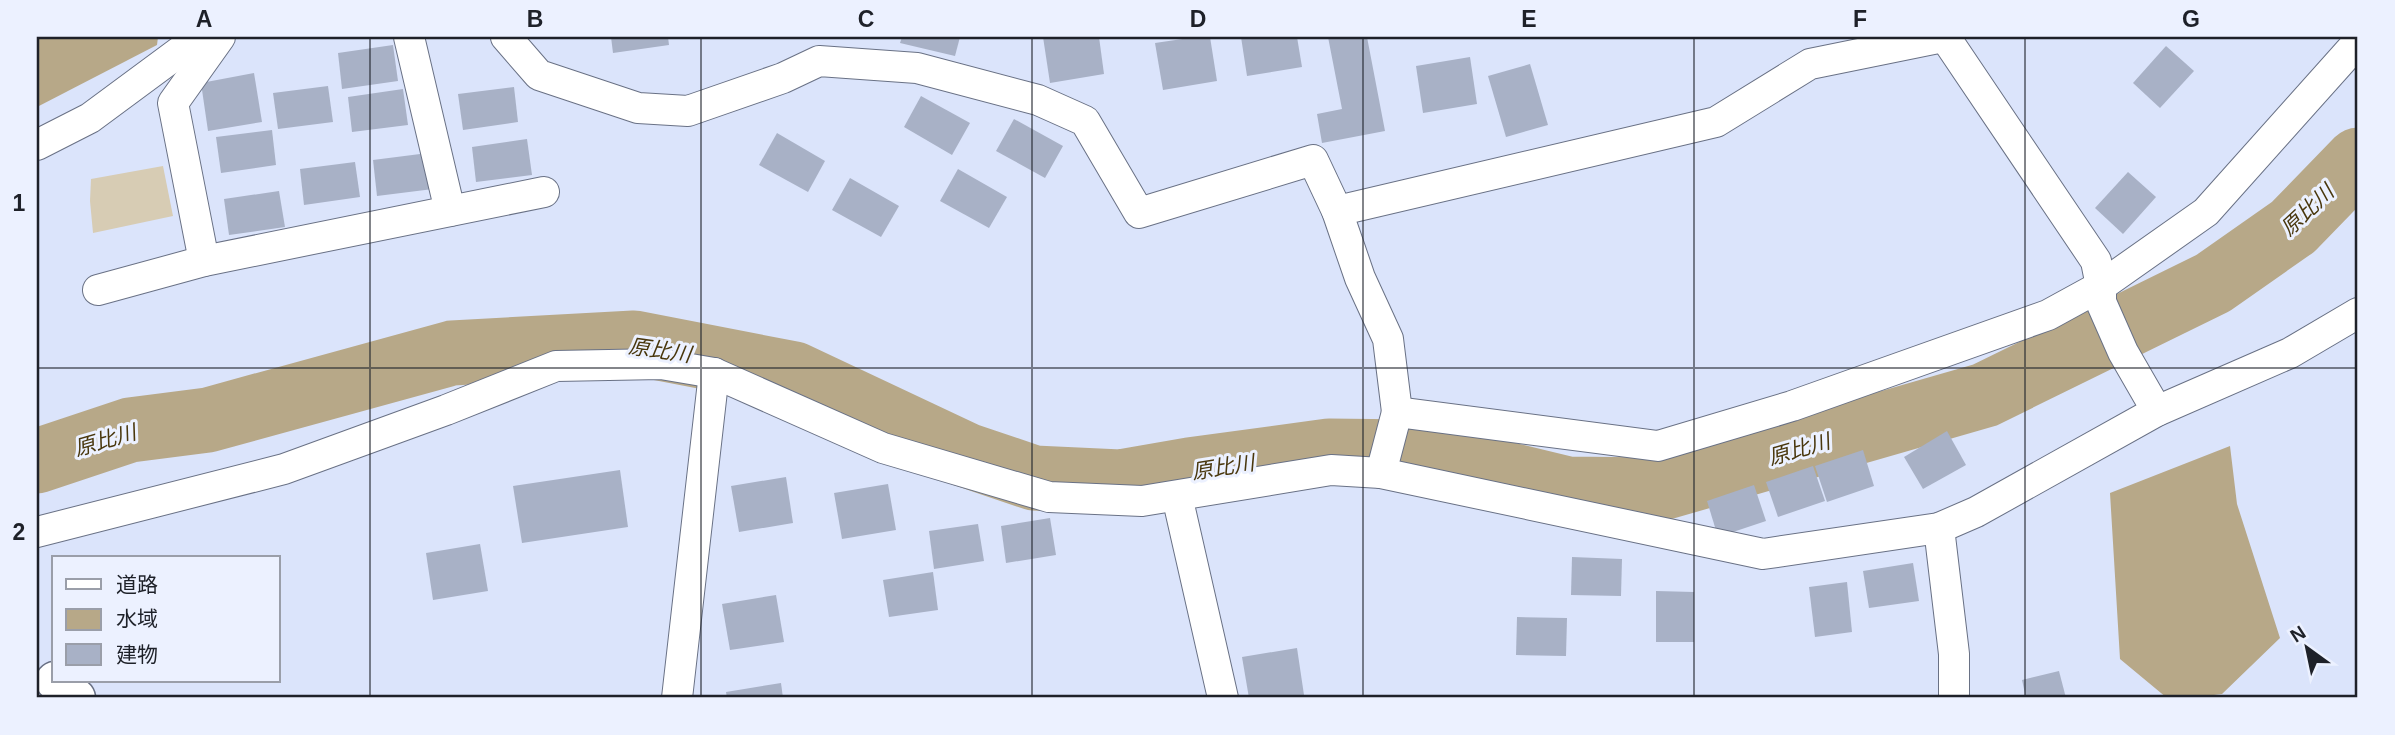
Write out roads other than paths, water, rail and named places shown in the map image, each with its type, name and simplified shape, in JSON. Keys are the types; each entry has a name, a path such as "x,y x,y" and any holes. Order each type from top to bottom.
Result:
{"street":[{"path":"37,145 90,118 186,47 218,37"},
{"path":"204,261 173,103 218,37"},
{"path":"410,37 450,211"},
{"path":"506,37 539,75 638,108 688,111 783,78 819,61 917,68 1038,100 1085,121 1139,213 1313,160 1337,211 1360,278 1388,339 1397,412 1381,473"},
{"path":"1337,211 1716,122 1810,64 1944,37 2096,261 2101,294 2123,352 2157,411"},
{"path":"1397,412 1658,446 1791,406 2048,315 2101,294 2206,212 2358,42"},
{"path":"98,290 204,261 544,191"},
{"path":"37,532 284,468 446,410 556,366 661,364 714,373 883,448 1049,497 1142,501 1331,470 1381,473 1763,555 1938,528 1976,512 2157,411 2290,353 2358,313"},
{"path":"677,698 714,373"},
{"path":"1177,496 1223,698"},
{"path":"1938,528 1954,654 1954,698"},
{"path":"37,665 52,678"},
{"path":"57,682 76,698"}],"water":[{"path":"37,37 158,37 157,45 37,107"},
{"path":"2230,446 2237,504 2280,638 2222,694 2167,698 2120,659 2110,493"}],"waterway":[{"name":"原比川","path":"37,461 130,430 208,420 452,353 634,343 794,374 966,455 1034,478 1120,482 1329,451 1414,452 1568,489 1655,490 1985,395 2213,283 2293,227 2358,160"}]}
